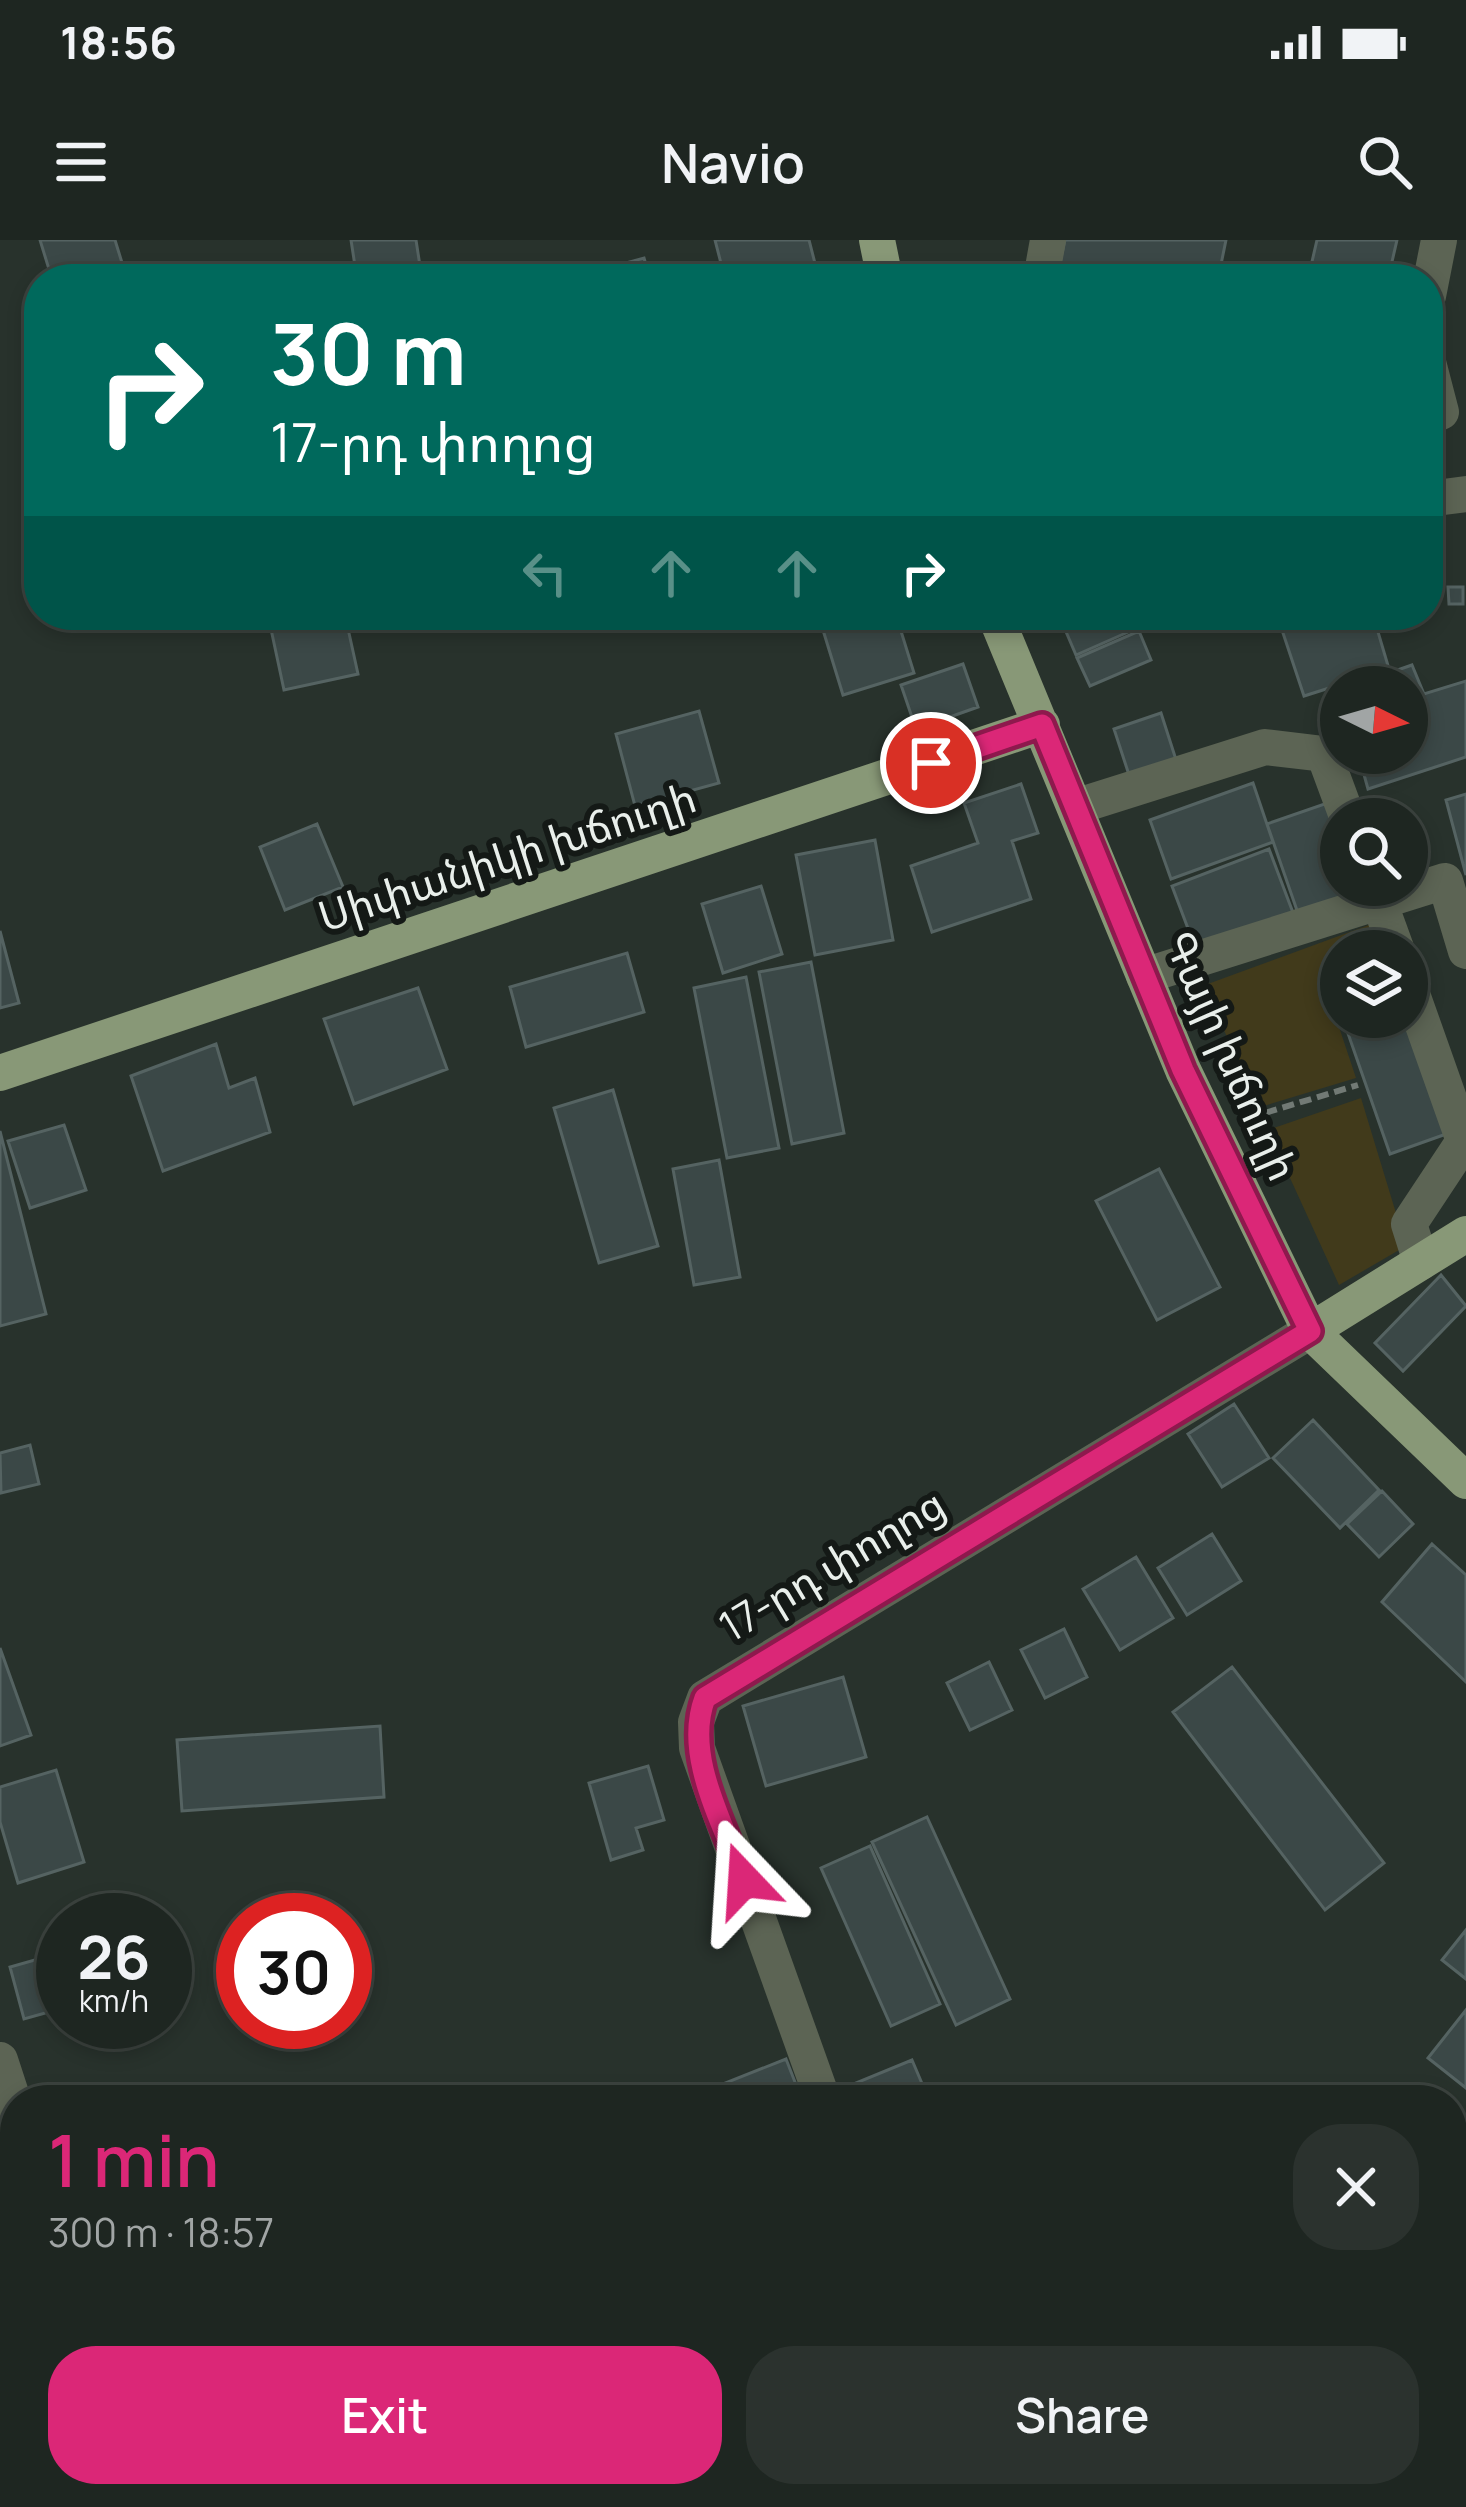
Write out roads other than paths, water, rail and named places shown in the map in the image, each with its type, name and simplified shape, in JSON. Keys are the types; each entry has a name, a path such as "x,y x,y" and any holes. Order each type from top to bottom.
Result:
{"main road":[{"name":"Գայի խճուղի","path":"1001,630 1183,1070 1310,1331 1466,1481"},
{"name":"Սիփանիկի խճուղի","path":"0,1073 1042,725"},
{"path":"1310,1331 1466,1234"}],"street":[{"path":"1076,807 1265,747 1324,754 1340,798"},
{"path":"1428,884 1445,881 1466,951"},
{"path":"1144,976 1337,906"},
{"path":"1421,1262 1409,1224 1464,1141 1428,1038"},
{"name":"17-րդ փողոց","path":"819,2085 697,1748 696,1721 705,1698 1310,1331"}]}
